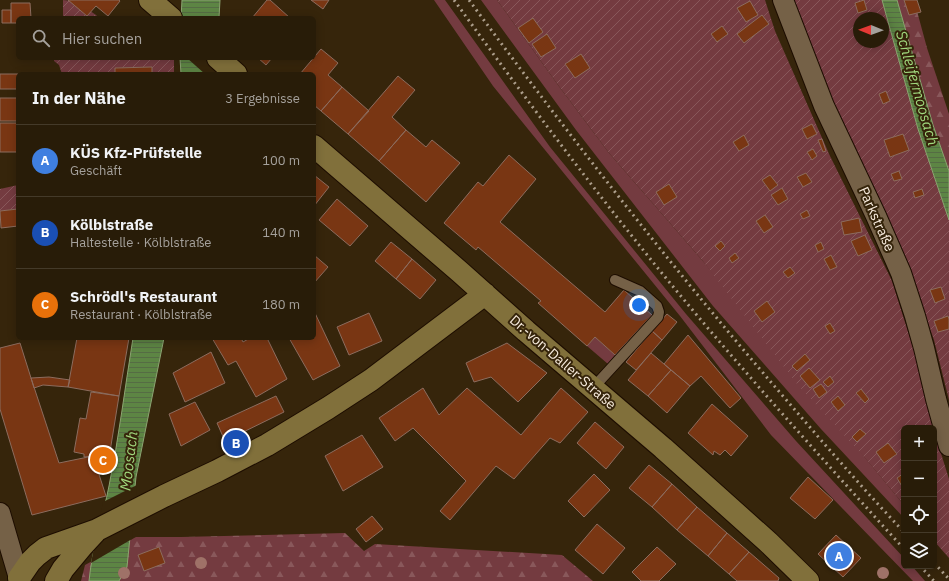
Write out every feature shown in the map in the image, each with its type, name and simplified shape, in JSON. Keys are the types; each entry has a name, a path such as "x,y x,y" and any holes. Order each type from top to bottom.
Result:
{"main road":[{"path":"150,0 169,16"},
{"name":"Dr.-von-Daller-Straße","path":"316,148 692,474 768,542 808,581"},
{"path":"20,580 30,562 46,548 97,530 217,472 267,445 328,408 371,380 485,294"},
{"path":"56,581 63,569 82,545 97,530"}],"street":[{"name":"Parkstraße","path":"783,0 824,106 901,273 917,322 949,446"},
{"path":"0,513 20,580"}],"lane":[{"path":"593,388 658,317 659,312 656,306 640,291 615,280"}],"green space":[{"path":"63,0 68,0 88,9 97,16 63,16"},
{"path":"434,0 445,0 550,147 686,314 796,441 901,555 901,569 771,435 680,316 493,86"},
{"path":"481,0 497,0 609,153 702,260 901,501 901,515 821,429 713,306 576,130"},
{"path":"497,0 765,0 775,31 830,156 892,281 916,357 932,425 901,425 901,501 865,458 797,384 702,260 609,153"},
{"path":"790,0 882,0 885,12 853,12 853,48 889,48 889,25 918,129 949,220 949,400 934,340 904,255 830,101"},
{"path":"897,0 914,0 927,48 949,114 949,171 933,125"},
{"path":"174,60 174,72 152,72 152,67 115,68 115,72 61,72 59,65 54,61"},
{"path":"16,185 16,209 0,211 0,189"},
{"path":"595,337 615,355 608,364 587,346"},
{"path":"937,441 949,479 949,558 937,544"},
{"path":"345,533 364,551 375,544 562,555 593,581 81,581 85,565 136,537"},
{"path":"901,569 915,569 925,581 913,581"}],"water":[{"path":"182,0 220,0 219,16 181,16"},
{"name":"Schleifermoosach","path":"882,0 897,0 933,125 949,171 949,220 918,129 889,25 889,12 885,12"},
{"path":"180,60 214,60 212,72 181,72"},
{"name":"Moosach","path":"133,340 164,340 136,477 127,567 119,581 89,581 113,468"}],"pier":[{"path":"189,60 216,60 214,72 203,72"},
{"path":"137,485 132,539 91,563 103,502"}],"building":[{"path":"68,0 120,1 108,16 96,6 87,16"},
{"path":"267,0 270,0 288,16 254,16"},
{"path":"311,0 329,0 323,9"},
{"path":"864,0 867,10 858,12 855,3"},
{"path":"904,0 917,0 921,12 909,15"},
{"path":"750,1 758,15 746,22 737,8"},
{"path":"11,3 30,3 31,16 16,16 16,23 11,23"},
{"path":"2,10 11,10 11,23 2,23"},
{"path":"762,15 769,24 744,43 737,34"},
{"path":"533,18 543,32 529,43 518,28"},
{"path":"722,26 728,34 717,42 711,34"},
{"path":"547,34 556,48 541,57 532,44"},
{"path":"321,49 338,63 328,75 342,87 321,111 316,107 316,72 302,72 312,60 316,60 316,55"},
{"path":"581,54 590,68 575,78 565,64"},
{"path":"260,60 270,60 266,65"},
{"path":"152,67 152,72 115,72 115,68"},
{"path":"0,74 16,74 16,89 0,89"},
{"path":"398,76 415,90 392,117 406,130 379,161 348,134"},
{"path":"342,87 369,111 348,134 321,111"},
{"path":"886,91 890,101 883,104 879,94"},
{"path":"0,98 16,98 16,121 0,121"},
{"path":"0,123 16,123 16,152 0,152"},
{"path":"812,124 817,134 807,139 802,129"},
{"path":"406,130 426,147 432,140 460,163 426,202 379,161"},
{"path":"903,134 909,150 890,157 884,140"},
{"path":"744,135 749,145 739,151 733,142"},
{"path":"822,139 826,151 823,152 818,140"},
{"path":"813,149 817,156 812,160 807,152"},
{"path":"509,155 536,179 500,222 605,312 624,290 652,315 615,355 595,337 587,346 538,303 541,301 478,247 476,250 444,223 478,182 483,186"},
{"path":"899,171 902,179 894,181 891,174"},
{"path":"806,173 812,182 803,187 797,177"},
{"path":"770,175 778,185 770,191 762,180"},
{"path":"316,177 329,187 316,203"},
{"path":"669,184 677,197 664,205 656,192"},
{"path":"782,188 788,199 778,205 771,195"},
{"path":"922,189 924,195 915,198 913,192"},
{"path":"337,199 368,226 350,246 319,220"},
{"path":"16,209 16,226 1,228 0,211"},
{"path":"807,210 810,216 803,219 800,214"},
{"path":"765,215 773,227 764,233 756,221"},
{"path":"859,218 862,232 844,235 841,222"},
{"path":"865,235 872,250 858,256 851,241"},
{"path":"721,241 725,246 720,251 715,246"},
{"path":"391,242 412,259 396,279 375,261"},
{"path":"821,242 824,249 818,252 815,245"},
{"path":"735,253 739,258 732,263 729,258"},
{"path":"831,255 837,267 830,270 824,259"},
{"path":"316,257 328,267 316,281"},
{"path":"412,259 436,280 420,299 396,279"},
{"path":"790,267 795,273 788,278 783,272"},
{"path":"941,287 945,299 935,303 930,290"},
{"path":"767,301 775,312 762,322 754,311"},
{"path":"369,313 382,341 349,355 337,327"},
{"path":"667,314 677,322 662,340 652,331"},
{"path":"316,315 340,366 313,380 290,340 316,340"},
{"path":"948,316 949,329 938,332 934,321"},
{"path":"830,323 835,331 830,334 825,326"},
{"path":"652,331 662,340 636,370 626,362"},
{"path":"688,335 741,398 730,408 701,376 690,386 664,364"},
{"path":"77,340 129,340 119,396 68,387"},
{"path":"213,340 242,340 243,342 246,340 268,340 287,379 256,397 236,361 228,365"},
{"path":"20,343 59,463 93,456 106,496 32,515 0,409 0,348"},
{"path":"507,343 547,373 518,402 491,377 474,382 466,363"},
{"path":"211,352 225,383 185,402 173,373"},
{"path":"651,353 671,370 648,396 628,380"},
{"path":"805,354 810,360 797,371 792,366"},
{"path":"809,368 820,380 810,388 800,376"},
{"path":"671,370 690,386 667,413 648,396"},
{"path":"830,376 834,382 828,387 823,382"},
{"path":"49,377 70,380 68,387 43,385 34,388 31,378"},
{"path":"821,384 827,392 819,398 813,389"},
{"path":"423,388 439,415 467,388 521,435 561,388 588,412 560,443 550,438 514,479 496,466 450,520 440,511 466,481 413,428 395,441 379,418"},
{"path":"861,389 869,399 865,403 856,393"},
{"path":"91,392 119,396 108,464 96,467 93,456 84,457 84,454 74,452 80,418 86,419"},
{"path":"276,396 284,412 225,441 217,423"},
{"path":"838,396 845,405 838,411 831,402"},
{"path":"195,402 210,430 181,446 169,414"},
{"path":"712,404 748,436 731,456 725,450 720,455 714,451 713,455 688,433"},
{"path":"595,422 624,447 606,469 577,443"},
{"path":"860,429 866,434 857,442 852,437"},
{"path":"362,435 383,467 343,491 325,456"},
{"path":"888,443 897,454 884,463 876,452"},
{"path":"649,465 672,484 652,507 629,488"},
{"path":"594,474 610,490 584,517 568,501"},
{"path":"901,475 901,485 897,478"},
{"path":"808,477 833,500 815,519 790,498"},
{"path":"672,484 697,507 677,530 652,507"},
{"path":"697,507 727,533 708,556 677,530"},
{"path":"372,516 383,529 366,542 356,529"},
{"path":"597,524 625,548 603,574 575,550"},
{"path":"727,533 749,552 729,574 708,556"},
{"path":"836,535 861,558 843,577 818,554"},
{"path":"159,547 165,563 144,571 138,555"},
{"path":"657,547 676,564 659,581 641,581 632,572"},
{"path":"749,552 779,578 778,581 737,581 729,574"}],"railway":[{"path":"454,0 562,146 675,289 759,388 901,546"},
{"path":"469,0 585,154 665,255 831,452 901,529"},
{"path":"937,566 949,579"},
{"path":"923,569 934,581"}],"place":[{"name":"Kölblstraße","path":"236,443"},
{"name":"Schrödl's Restaurant","path":"103,460"},
{"name":"KÜS Kfz-Prüfstelle","path":"839,556"}]}
